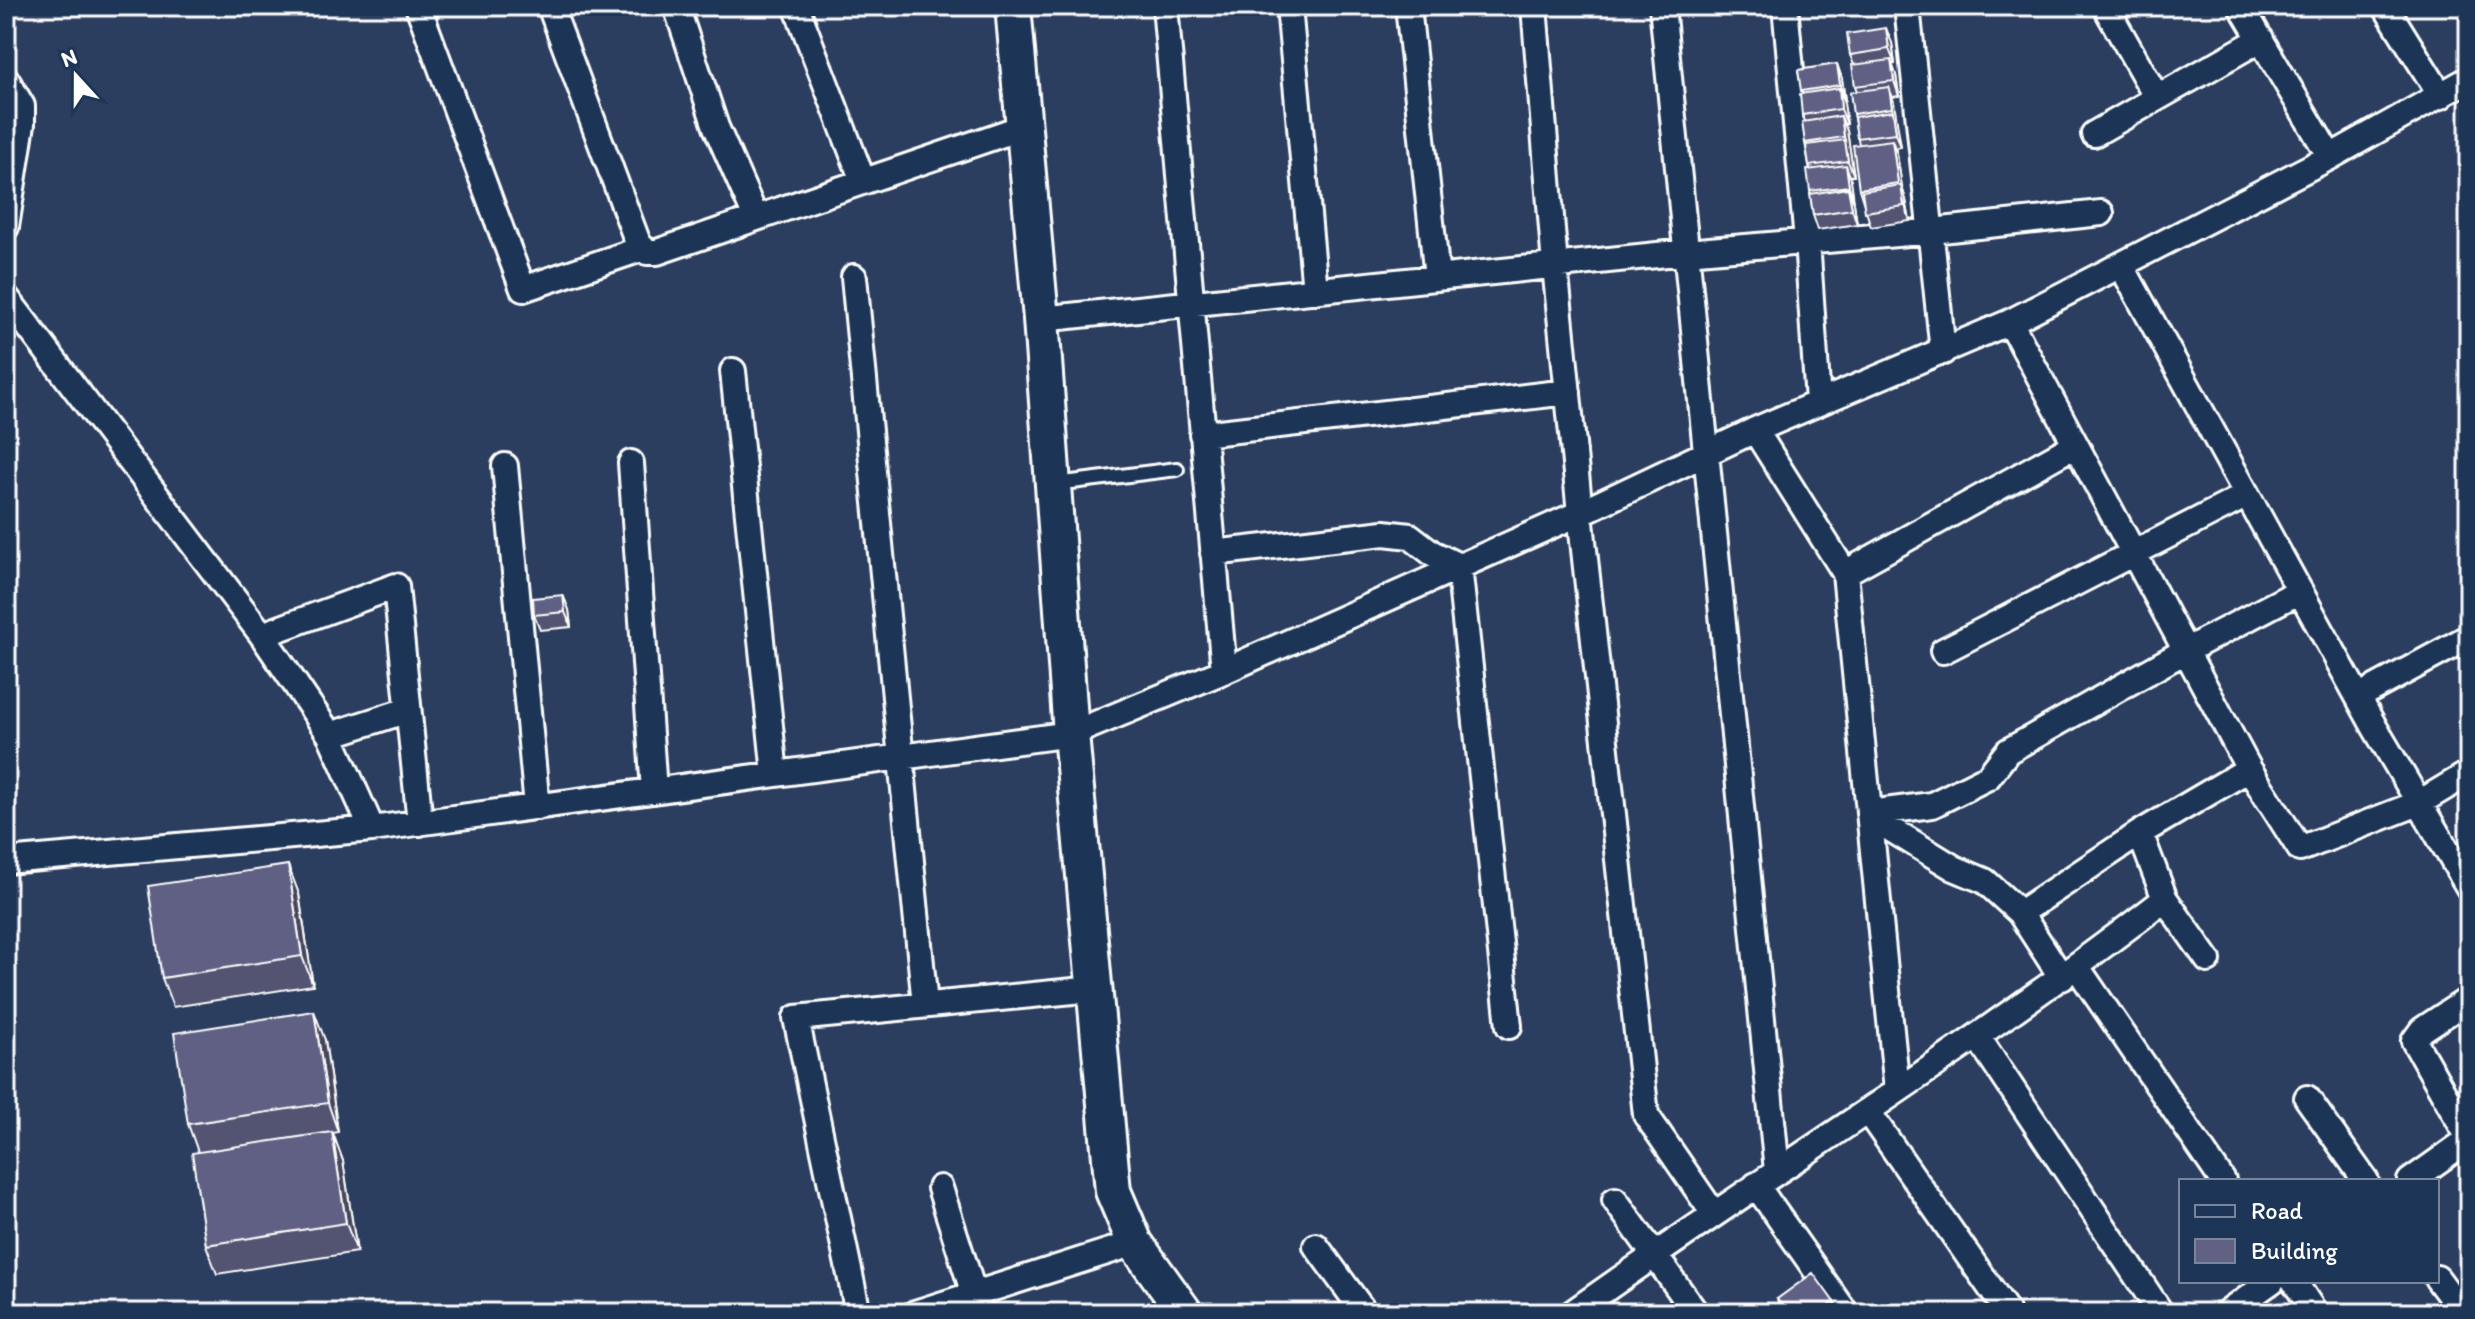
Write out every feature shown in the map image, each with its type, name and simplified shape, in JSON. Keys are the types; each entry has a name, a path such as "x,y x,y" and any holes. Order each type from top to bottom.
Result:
{"main road":[{"path":"1013,6 1041,319 1071,734 1113,1191 1135,1243 1185,1313"}],"street":[{"path":"418,6 523,289 641,249"},
{"path":"550,6 641,249 647,252 657,252 1023,127"},
{"path":"676,6 716,127 756,218"},
{"path":"796,6 863,181"},
{"path":"1165,6 1224,671"},
{"path":"1289,6 1315,291"},
{"path":"1408,6 1437,278"},
{"path":"1534,6 1555,266 1646,1115 1714,1214"},
{"path":"1662,6 1777,1171"},
{"path":"1785,6 1807,241 1818,402"},
{"path":"1907,6 1943,352"},
{"path":"2105,6 2157,98"},
{"path":"2241,6 2330,157"},
{"path":"2385,6 2441,96"},
{"path":"2094,134 2261,39"},
{"path":"6,79 22,106 6,227"},
{"path":"6,861 372,829 1071,734 1224,671 1580,513 1818,402 2010,322 2330,157 2469,79"},
{"path":"1041,319 1686,252 2101,213"},
{"path":"2121,265 2358,697 2469,888"},
{"path":"854,277 925,1005"},
{"path":"6,297 262,635 330,735 372,829"},
{"path":"2010,322 2249,769 2300,849 2419,803 2469,773"},
{"path":"733,371 775,774"},
{"path":"1202,434 1568,392"},
{"path":"1755,430 1845,573 1877,813 1897,1090"},
{"path":"1845,573 2075,445"},
{"path":"631,463 654,791"},
{"path":"505,466 537,807"},
{"path":"1943,651 2247,495"},
{"path":"1213,553 1384,533 1410,536 1432,553 1459,566"},
{"path":"1459,566 1509,1026"},
{"path":"262,635 396,586 420,823"},
{"path":"1877,813 1932,805 1988,777 2008,751 2185,651 2300,591"},
{"path":"2358,697 2469,637"},
{"path":"330,735 408,710"},
{"path":"2020,913 2140,833 2249,769"},
{"path":"1877,813 1889,828 1954,868 1985,881 2020,913 2070,973 2222,1179"},
{"path":"2140,833 2165,899 2208,960"},
{"path":"1572,1313 2070,973 2165,899"},
{"path":"858,1313 796,1018 1094,989"},
{"path":"2413,1179 2469,1139 2414,1041 2422,1030 2469,999"},
{"path":"1977,1036 2161,1313"},
{"path":"2307,1098 2365,1179"},
{"path":"1868,1112 2008,1313"},
{"path":"1756,1185 1846,1313"},
{"path":"940,1188 977,1304"},
{"path":"1615,1200 1696,1313"},
{"path":"915,1313 977,1304 1135,1243"},
{"path":"1316,1246 1365,1313"},
{"path":"2439,1281 2463,1313"},
{"path":"2227,1313 2269,1283"},
{"path":"2295,1283 2315,1313"}],"lane":[{"path":"1052,484 1177,469"}],"building":[{"path":"1886,28 1889,49 1850,55 1847,34"},
{"path":"1891,60 1894,81 1855,86 1852,65"},
{"path":"1837,64 1840,85 1801,91 1798,70"},
{"path":"1889,87 1892,108 1853,114 1850,92"},
{"path":"1839,88 1841,109 1802,115 1800,94"},
{"path":"1893,111 1896,133 1857,138 1854,117"},
{"path":"1841,116 1844,137 1805,143 1802,122"},
{"path":"1845,140 1848,161 1809,166 1806,145"},
{"path":"1892,140 1898,183 1859,189 1853,145"},
{"path":"1846,165 1849,186 1810,191 1807,170"},
{"path":"1901,185 1904,206 1865,212 1862,191"},
{"path":"1848,188 1852,209 1813,215 1810,194"},
{"path":"563,595 565,612 534,615 533,598"},
{"path":"288,865 302,956 162,978 148,886"},
{"path":"314,1011 328,1103 188,1124 174,1033"},
{"path":"332,1132 346,1223 206,1245 192,1153"},
{"path":"1813,1273 1834,1302 1818,1313 1787,1313 1777,1299"}]}
